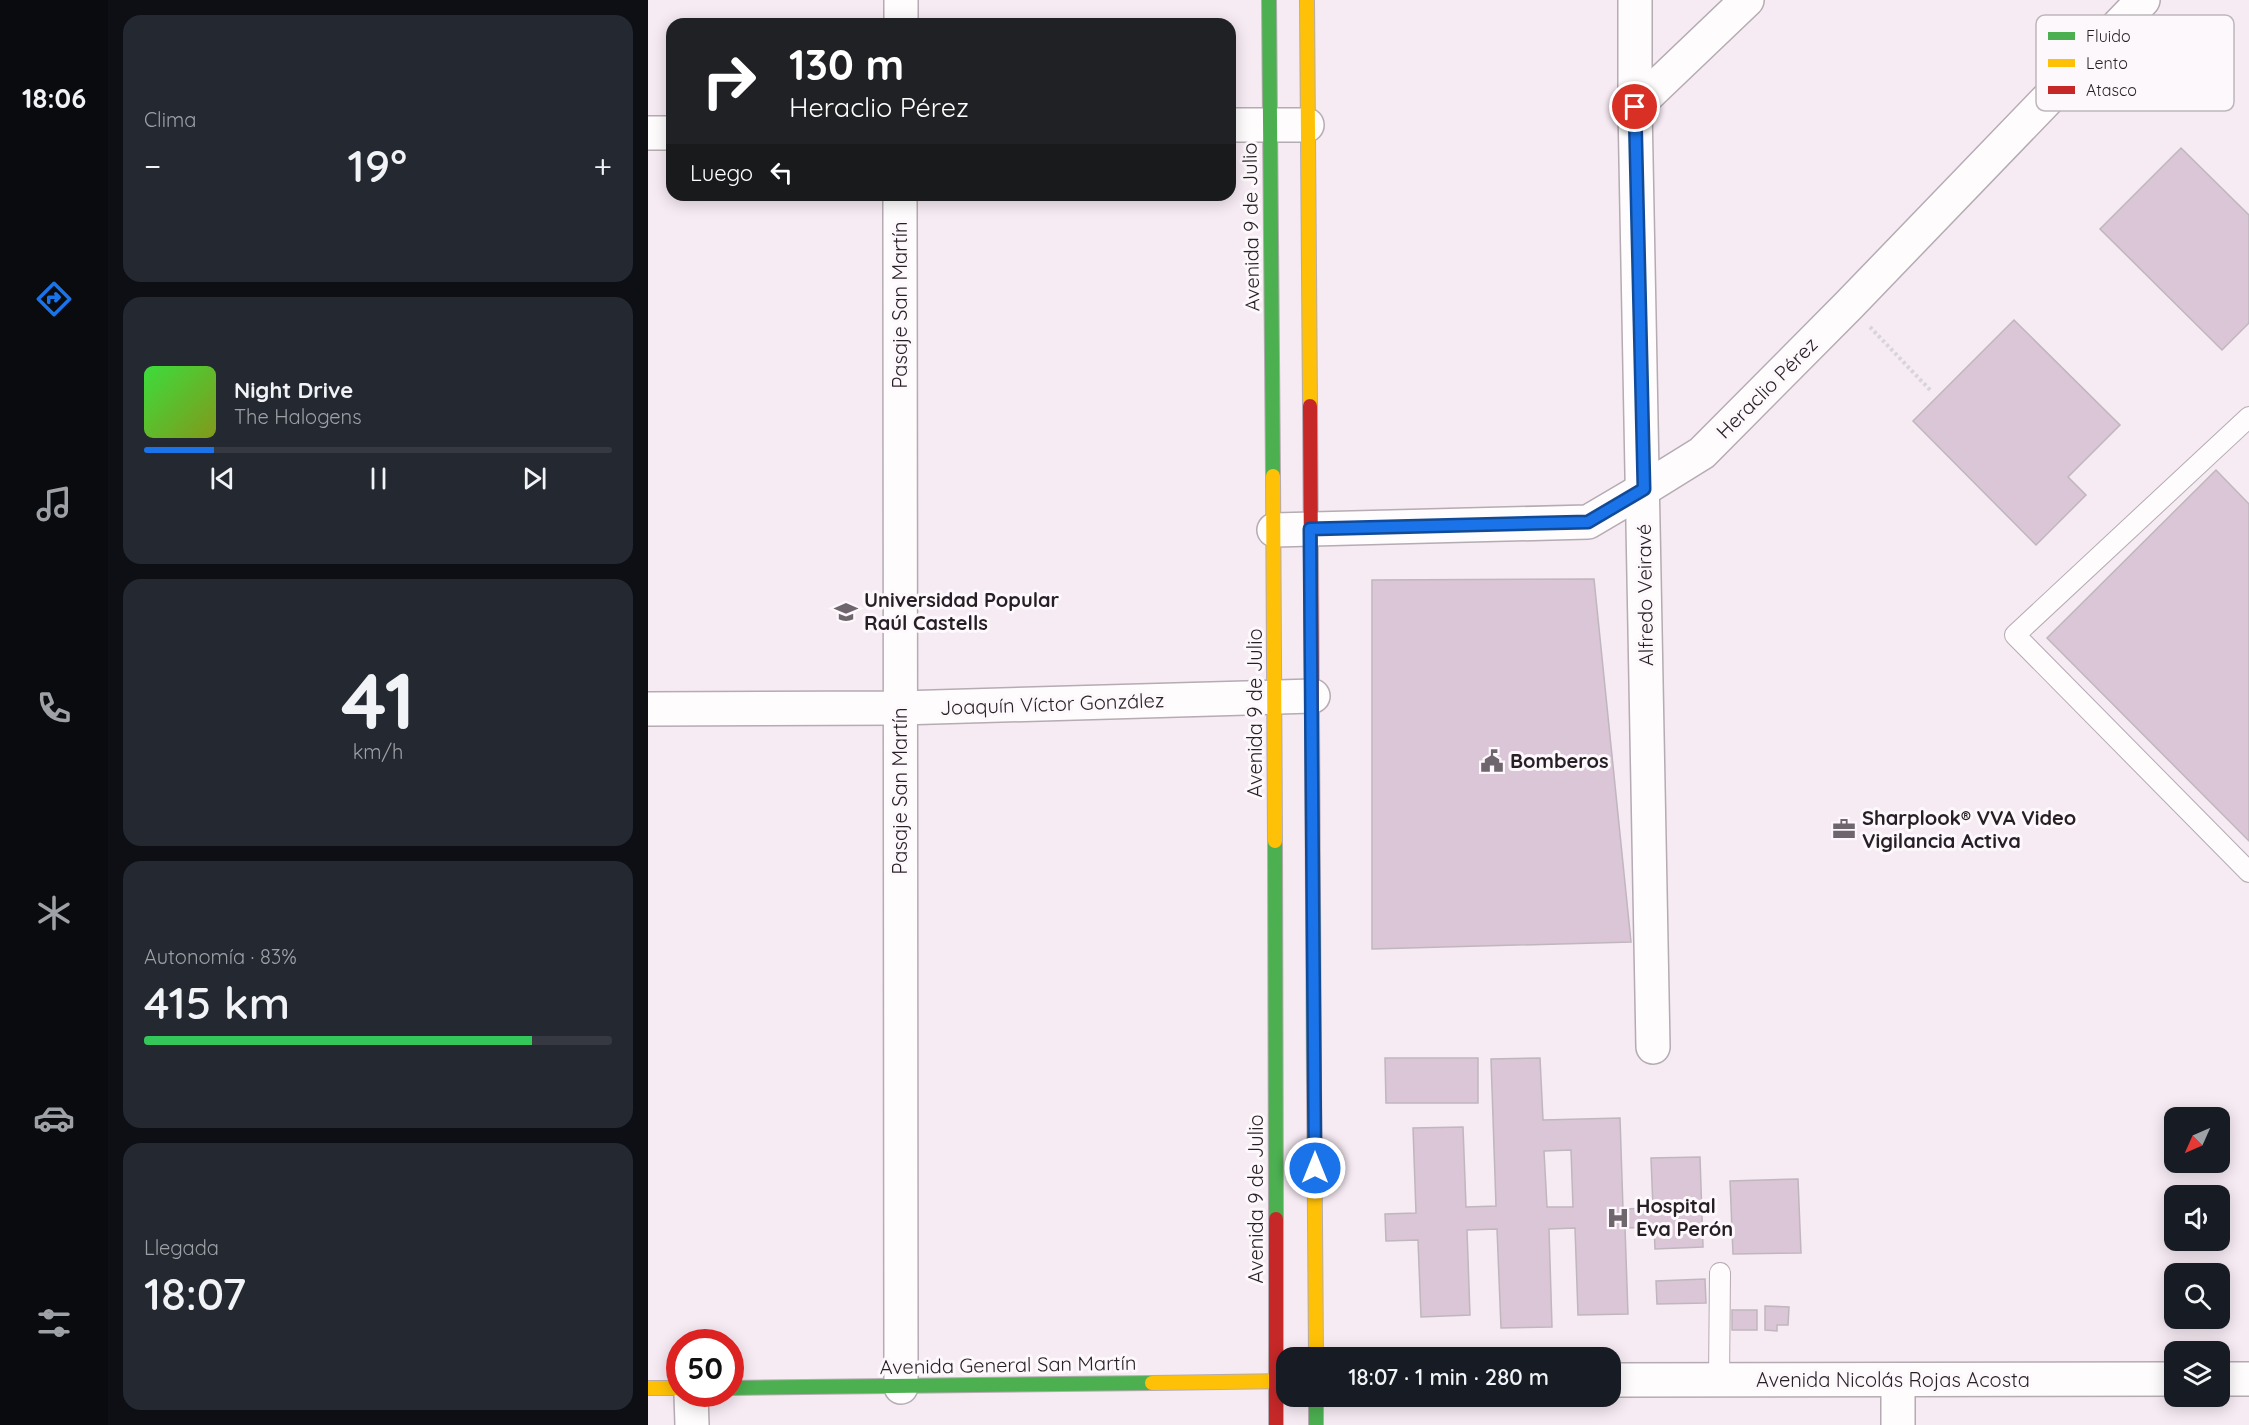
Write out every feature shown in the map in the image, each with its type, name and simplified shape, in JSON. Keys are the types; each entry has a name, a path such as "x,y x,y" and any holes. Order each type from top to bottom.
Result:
{"main road":[{"name":"Avenida 9 de Julio","path":"1269,0 1282,1347"},
{"path":"1307,0 1306,125 1313,696 1316,1347"},
{"name":"Avenida General San Martín","path":"744,1388 1276,1381"},
{"path":"648,1388 666,1388"},
{"name":"Avenida 9 de Julio","path":"1276,1425 1278,1407"},
{"path":"1316,1407 1316,1425"}],"street":[{"path":"901,0 901,18"},
{"name":"Alfredo Veiravé","path":"1635,0 1635,107 1653,1047"},
{"path":"1635,107 1747,0"},
{"name":"Heraclio Pérez","path":"2129,15 2143,0"},
{"name":"Heraclio Pérez","path":"1274,530 1588,522 1702,453 2036,111"},
{"path":"1236,125 1306,125"},
{"path":"648,133 666,133"},
{"name":"Pasaje San Martín","path":"900,201 901,1386"},
{"name":"Joaquín Víctor González","path":"648,709 900,708 1313,696"},
{"name":"Avenida Nicolás Rojas Acosta","path":"1621,1380 2164,1379"},
{"path":"2230,1379 2249,1379"},
{"path":"1898,1380 1898,1425"},
{"path":"692,1407 692,1425"}],"lane":[{"path":"2249,417 2015,636 2249,872"},
{"path":"1719,1379 1720,1273"}],"path":[{"path":"1849,305 1932,392"}],"building":[{"path":"2181,148 2249,215 2249,323 2222,350 2100,229"},
{"path":"2014,320 2120,425 2068,477 2086,495 2036,545 1913,421"},
{"path":"2216,470 2249,504 2249,841 2047,638"},
{"name":"Bomberos","path":"1594,579 1631,942 1372,949 1372,580"},
{"path":"1385,1058 1478,1058 1478,1103 1386,1103"},
{"path":"1540,1058 1543,1120 1620,1118 1623,1209 1653,1208 1651,1158 1700,1157 1703,1247 1655,1249 1654,1227 1625,1228 1628,1314 1578,1315 1575,1228 1549,1229 1552,1327 1501,1328 1497,1229 1467,1230 1470,1315 1421,1317 1418,1240 1386,1241 1385,1214 1416,1213 1413,1128 1463,1127 1466,1207 1496,1206 1491,1059","holes":["1571,1150 1573,1207 1547,1207 1544,1151"]},
{"path":"1798,1179 1801,1253 1733,1254 1730,1181"},
{"path":"1705,1279 1706,1303 1657,1304 1656,1281"},
{"path":"1765,1306 1789,1307 1788,1325 1777,1325 1777,1331 1765,1330"},
{"path":"1732,1310 1757,1310 1757,1330 1732,1330"}],"traffic: fast":[{"path":"1269,0 1273,476"},
{"path":"1312,719 1314,1083"},
{"path":"1275,841 1276,1219"},
{"path":"744,1388 1152,1383"},
{"path":"1316,1407 1316,1425"}],"traffic: slow":[{"path":"1307,0 1310,406"},
{"path":"1273,476 1275,841"},
{"path":"1314,1083 1316,1347"},
{"path":"1152,1383 1276,1381"},
{"path":"648,1388 666,1388"}],"traffic: jam":[{"path":"1310,406 1312,719"},
{"path":"1276,1219 1276,1425"}],"place":[{"name":"Universidad Popular Raúl Castells","path":"846,612"},
{"name":"Bomberos","path":"1492,761"},
{"name":"Sharplook® VVA Video Vigilancia Activa","path":"1844,829"},
{"name":"Hospital Eva Perón","path":"1618,1218"}],"route":[{"path":"1315,1168 1310,529 1588,522 1644,489 1635,107"}]}
